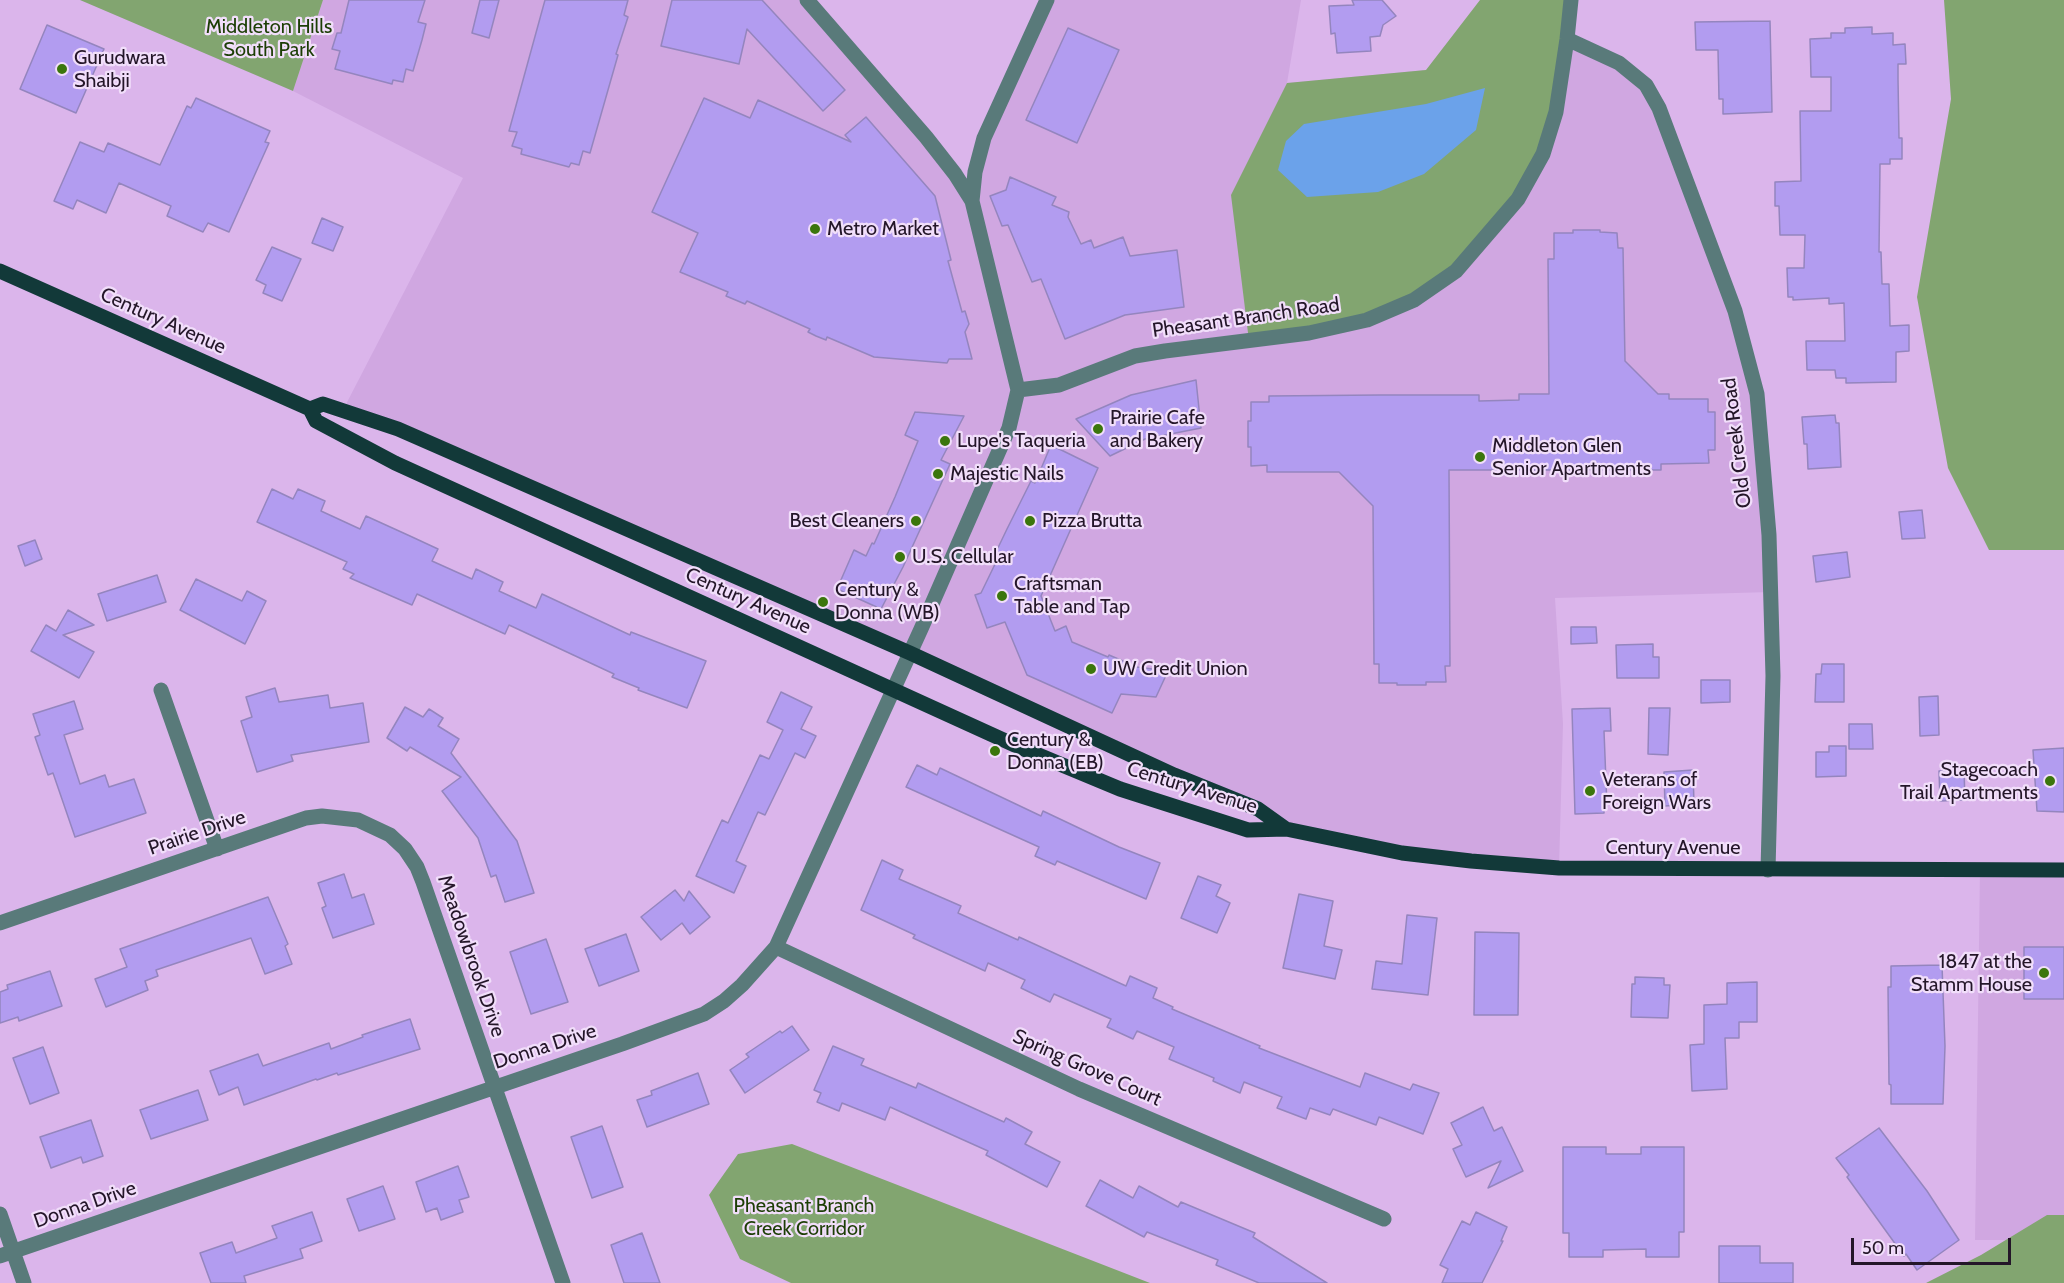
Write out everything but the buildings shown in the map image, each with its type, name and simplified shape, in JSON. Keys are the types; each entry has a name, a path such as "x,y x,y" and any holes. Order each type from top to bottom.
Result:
{"main road":[{"name":"Century Avenue","path":"0,271 310,409 316,421 395,464 1018,747 1120,789 1248,830 1286,829 1402,853 1559,868 2064,870"},
{"name":"Century Avenue","path":"310,409 323,404 398,429 864,635 910,653 1174,775 1258,809 1286,829"}],"street":[{"path":"807,0 926,137 955,174 972,201 1018,390"},
{"path":"972,201 975,172 984,138 1047,0"},
{"name":"Pheasant Branch Road","path":"1018,390 1059,385 1136,356 1310,333 1367,321 1414,300 1455,271 1518,199 1543,154 1556,112 1571,0"},
{"name":"Old Creek Road","path":"1567,39 1619,63 1646,85 1659,108 1735,311 1756,394 1769,535 1773,676 1767,870"},
{"name":"Donna Drive","path":"7,1254 493,1086 622,1044 704,1014 724,1001 742,985 776,947 910,653 1009,428 1018,390"},
{"path":"161,690 217,849"},
{"name":"Prairie Drive","path":"0,923 306,818 322,816 358,820 390,835 405,849"},
{"name":"Meadowbrook Drive","path":"405,849 417,867 423,882 563,1283"},
{"name":"Spring Grove Court","path":"776,947 1079,1089 1384,1219"},
{"path":"0,1214 7,1254 24,1283"}],"shaded area":[{"path":"323,0 807,0 972,200 975,172 1047,0 1301,0 1287,83 1426,70 1567,39 1619,63 1659,108 1757,394 1771,592 1555,598 1563,724 1559,868 1312,835 1258,809 343,410 463,178 293,91"},
{"path":"1980,870 2064,870 2064,1240 1975,1240"}],"green space":[{"name":"Middleton Hills South Park","path":"80,0 323,0 293,91"},
{"path":"1480,0 1571,0 1543,154 1456,271 1367,321 1249,341 1231,195 1287,83 1426,70"},
{"path":"1944,0 2064,0 2064,550 1989,550 1948,468 1917,297 1951,99"},
{"name":"Pheasant Branch Creek Corridor","path":"792,1144 1150,1283 791,1283 740,1259 709,1195 738,1154"},
{"path":"2047,1215 2064,1215 2064,1283 1926,1283 1981,1255"}],"water":[{"path":"1485,88 1476,130 1424,174 1378,192 1307,197 1278,170 1286,141 1304,124 1426,104"}],"place":[{"name":"Gurudwara Shaibji","path":"62,69"},
{"name":"Metro Market","path":"815,229"},
{"name":"Prairie Cafe and Bakery","path":"1098,429"},
{"name":"Lupe's Taqueria","path":"945,441"},
{"name":"Middleton Glen Senior Apartments","path":"1480,457"},
{"name":"Majestic Nails","path":"938,474"},
{"name":"Best Cleaners","path":"916,521"},
{"name":"Pizza Brutta","path":"1030,521"},
{"name":"U.S. Cellular","path":"900,557"},
{"name":"Craftsman Table and Tap","path":"1002,596"},
{"name":"Century & Donna (WB)","path":"823,602"},
{"name":"UW Credit Union","path":"1091,669"},
{"name":"Century & Donna (EB)","path":"995,751"},
{"name":"Stagecoach Trail Apartments","path":"2050,781"},
{"name":"Veterans of Foreign Wars","path":"1590,791"},
{"name":"1847 at the Stamm House","path":"2044,973"}]}
